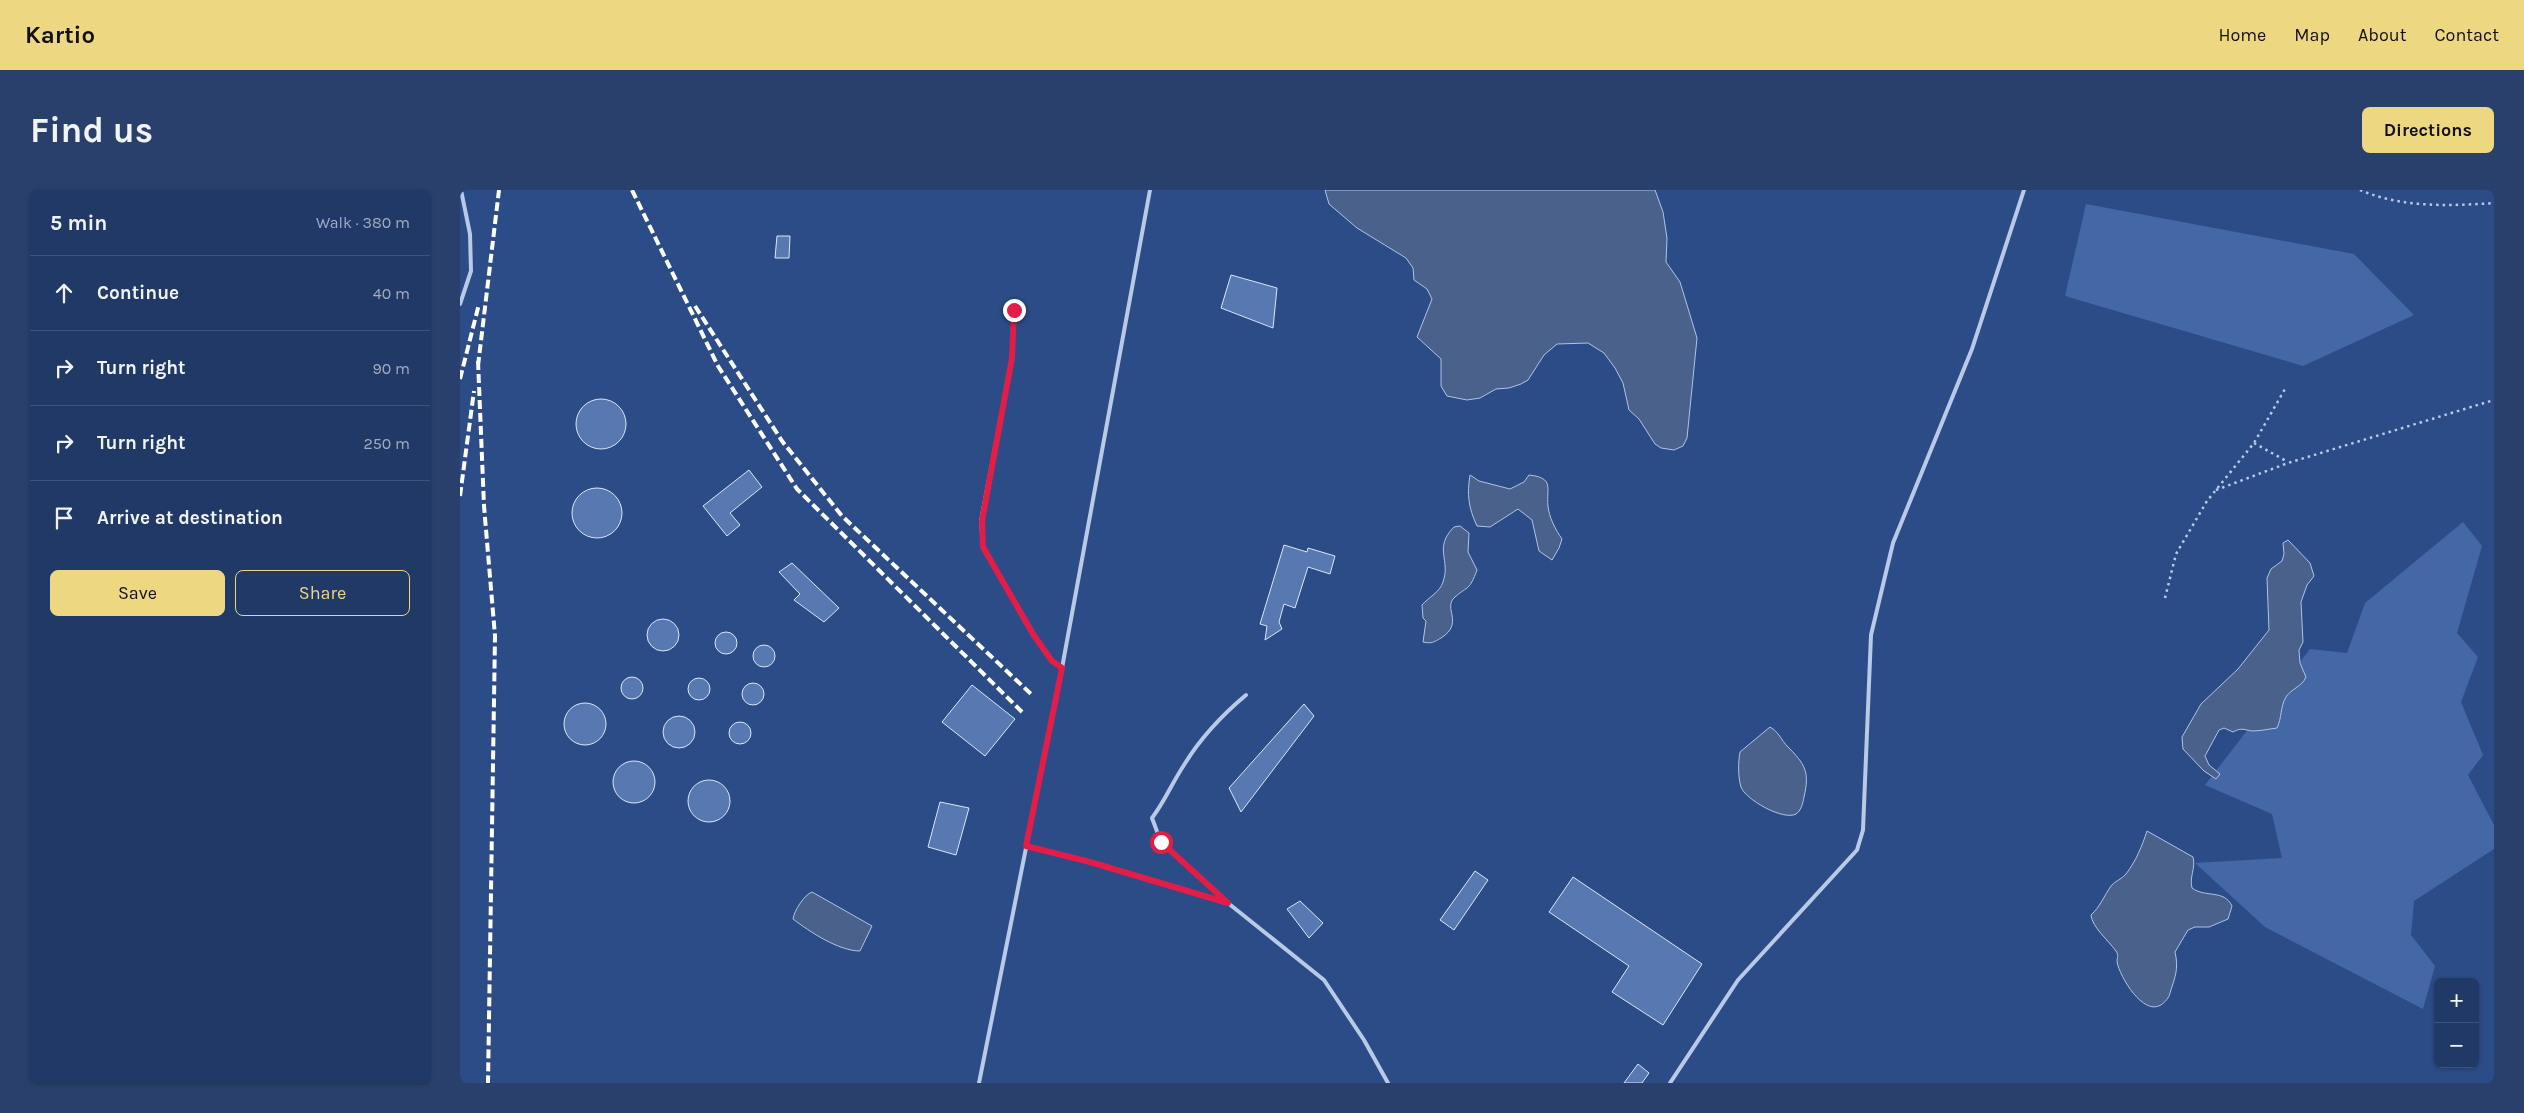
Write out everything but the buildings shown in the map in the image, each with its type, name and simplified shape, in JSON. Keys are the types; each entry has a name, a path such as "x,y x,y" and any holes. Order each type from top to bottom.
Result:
{"lane":[{"path":"460,304 471,271 470,234 461,190"},
{"path":"979,1083 1062,668 1150,190"},
{"path":"1670,1083 1738,980 1856,850 1863,830 1871,635 1893,543 1972,349 2024,190"},
{"path":"1014,310 1012,358 982,521 983,547 1033,634 1052,661 1062,668"},
{"path":"1246,696 1217,719 1184,765 1164,803 1152,818 1161,842 1228,903 1324,980 1364,1040 1388,1083"},
{"path":"1026,846 1090,862 1228,903"}],"path":[{"path":"2360,190 2378,197 2443,206 2494,203"},
{"path":"2165,598 2176,554 2216,490 2254,443 2285,389"},
{"path":"2216,490 2288,462 2494,400"},
{"path":"2254,443 2288,462"}],"shaded area":[{"path":"1325,190 1655,190 1663,212 1667,238 1666,262 1680,282 1697,338 1687,438 1683,446 1674,450 1661,448 1655,444 1639,419 1629,410 1623,383 1615,368 1604,353 1588,343 1557,344 1544,355 1528,380 1521,384 1509,388 1496,389 1480,398 1467,400 1447,396 1441,386 1441,359 1417,337 1432,299 1427,289 1414,280 1413,268 1406,258 1357,228 1329,204"},
{"path":"2086,204 2354,254 2414,315 2303,366 2065,296"},
{"path":"1470,475 1479,481 1510,489 1524,482 1529,475 1537,476 1546,481 1550,514 1562,539 1552,560 1539,551 1532,520 1518,509 1490,527 1477,526 1469,500"},
{"path":"2463,522 2482,546 2457,633 2478,657 2461,702 2483,755 2468,775 2494,825 2494,849 2414,901 2411,935 2435,966 2423,1009 2265,927 2195,863 2282,858 2272,814 2205,785 2310,649 2347,653 2365,603"},
{"path":"1460,526 1469,533 1468,552 1477,570 1470,585 1452,601 1453,621 1448,632 1435,642 1423,642 1426,621 1423,618 1422,605 1442,586 1445,574 1443,548 1445,541 1454,527"},
{"path":"2288,540 2310,563 2314,576 2307,585 2301,602 2303,642 2299,650 2300,663 2306,677 2286,697 2277,728 2255,731 2241,729 2233,732 2224,728 2219,730 2205,756 2209,765 2220,774 2216,779 2204,771 2183,749 2182,737 2201,704 2238,669 2269,630 2267,578 2271,569 2282,561 2284,554 2283,543"},
{"path":"1770,727 1776,731 1799,758 1805,769 1806,788 1802,807 1796,814 1782,814 1765,808 1749,797 1741,787 1739,779 1740,752"},
{"path":"2147,831 2193,857 2192,888 2203,893 2224,897 2232,906 2228,919 2209,927 2195,927 2188,930 2175,952 2176,973 2169,997 2161,1005 2154,1007 2140,1000 2127,985 2119,969 2117,953 2097,929 2091,915 2111,886 2130,869"},
{"path":"812,892 872,926 860,951 843,948 834,944 816,935 793,919 800,904"}],"railway":[{"path":"478,366 499,190"},
{"path":"632,190 718,366 797,489 1022,712"},
{"path":"460,379 479,304"},
{"path":"695,306 782,441 842,516 1031,694"},
{"path":"478,361 484,506 495,636 488,1083"},
{"path":"460,496 474,391"}],"route":[{"path":"1014,310 1012,358 997,428 982,521 983,547 1033,634 1052,661 1062,668 1026,846 1090,862 1228,903 1161,842"}]}
